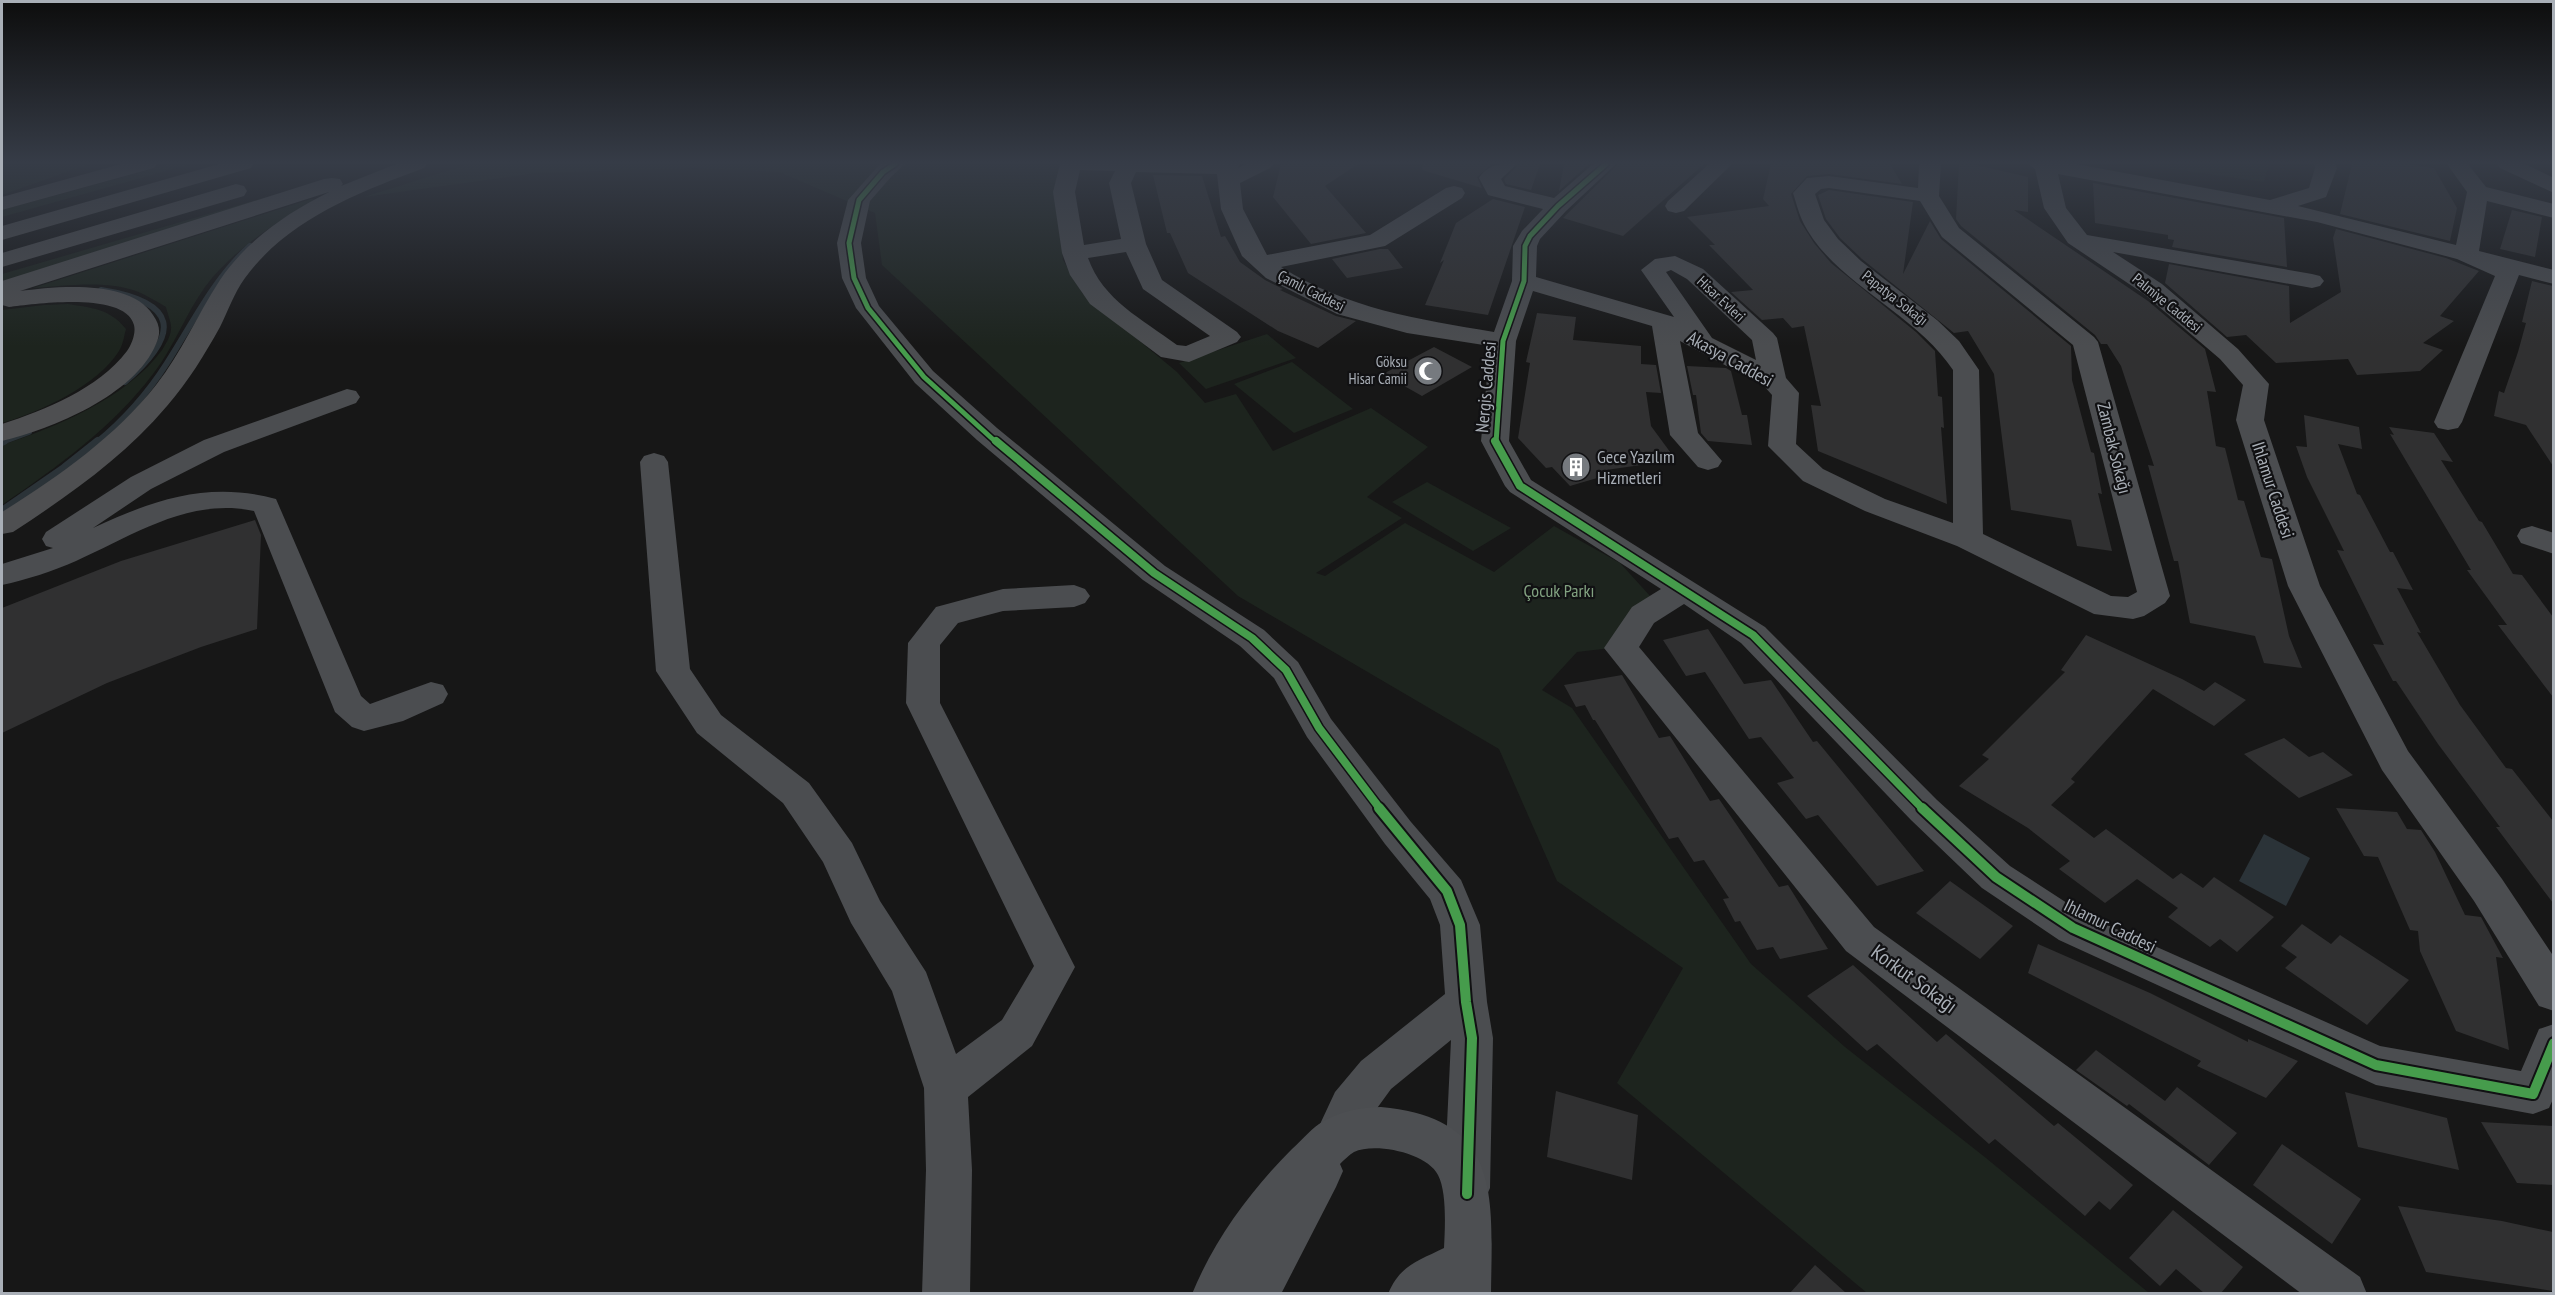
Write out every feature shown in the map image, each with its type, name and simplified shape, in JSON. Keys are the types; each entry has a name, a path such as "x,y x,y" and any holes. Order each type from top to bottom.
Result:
{"highway":[{"path":"2,233 32,224"},
{"path":"2,260 124,224"},
{"path":"2,289 206,224"},
{"path":"2,525 64,483 102,453 157,401 184,366 237,273 257,251 291,224"},
{"path":"2,302 42,296 105,297 122,301 133,307 145,317 148,328 144,343 135,359 97,391 2,434"}],"main road":[{"path":"1216,1293 1237,1255 1292,1181 1337,1137 1358,1129 1382,1127 1416,1134 1439,1145 1456,1162 1467,1194 1467,1278 1426,1283 1412,1293"},
{"path":"1255,1293 1337,1137"}],"street":[{"path":"853,224 849,243 854,278 868,308 924,377 987,434 1154,573 1252,638 1287,670 1319,728 1398,833 1447,891 1460,925 1466,1002 1472,1038 1467,1194"},
{"path":"1069,224 1074,253 1082,275 1099,299 1170,352 1189,354 1228,337 1152,284 1134,244 1130,224"},
{"name":"Çamlı Caddesi","path":"1239,224 1254,256 1274,273 1346,309 1407,325 1503,341"},
{"path":"1263,263 1377,241 1404,224"},
{"name":"Nergis Caddesi","path":"1541,224 1530,236 1525,246 1524,281 1503,341 1495,441 1520,486 1684,589"},
{"name":"Papatya Sokağı","path":"1817,224 1832,247 1936,331 1957,352 1966,370 1968,539"},
{"name":"Zambak Sokağı","path":"1945,224 1950,232 2085,342 2154,596 2133,608 2105,606 1968,539"},
{"name":"Palmiye Caddesi","path":"2067,224 2076,238 2153,290 2229,354 2256,384"},
{"path":"2349,224 2553,277"},
{"path":"2467,256 2471,224"},
{"path":"2076,238 2312,280"},
{"path":"1074,253 1134,244"},
{"path":"2448,422 2508,273 2467,256"},
{"name":"Hisar Evleri","path":"1705,344 1653,270 1663,264 1675,263 1704,282 1764,338 1773,380"},
{"name":"Akasya Caddesi","path":"1524,281 1664,322 1773,380 1786,393 1782,446 1813,476 1875,505 1968,539"},
{"path":"1664,322 1684,435 1708,461"},
{"name":"Ihlamur Caddesi","path":"2256,384 2250,420 2304,586 2395,760 2488,890 2553,993"},
{"path":"2,575 152,478 214,446 347,397"},
{"path":"654,462 673,671 709,724 796,793 839,854 865,911 910,984 946,1088 949,1170 946,1293"},
{"path":"2,575 63,555 142,517 198,501 243,500 266,505 347,703 364,718 391,712 431,694"},
{"name":"Ihlamur Caddesi","path":"1684,589 1753,635 1924,810 1996,878 2073,928 2376,1065 2533,1094 2553,1043"},
{"name":"Korkut Sokağı","path":"1684,589 1643,615 1621,648 1860,939 2343,1293"},
{"path":"946,1088 1017,1033 1055,967 923,703 924,643 947,615 1003,600 1074,596"},
{"path":"1337,1137 1351,1107 1376,1075 1466,1002"}],"green space":[{"path":"172,224 189,224 2,284 2,274"},
{"path":"232,224 276,224 242,249 216,273 198,298 160,364 120,412 83,446 2,505 2,445 67,420 130,383 162,350 171,332 166,307 129,289 87,284 33,288"},
{"name":"Çocuk Parkı","path":"877,224 1060,224 1063,260 1083,294 1177,372 1205,403 1236,394 1273,451 1371,408 1428,447 1367,497 1402,518 1316,573 1325,576 1405,523 1494,572 1554,526 1620,563 1651,597 1611,648 1577,652 1542,690 1572,708 1751,964 1845,1047 1986,1158 2149,1293 1867,1293 1617,1083 1683,968 1557,881 1499,749 1238,596 882,265"},
{"path":"68,304 100,310 120,322 126,329 120,349 109,364 82,386 50,405 2,423 2,310"},
{"path":"1267,334 1296,358 1206,389 1179,363"},
{"path":"1292,362 1353,409 1294,433 1234,384"},
{"path":"1427,482 1511,528 1473,551 1392,502"}],"shaded area":[{"path":"2264,834 2310,858 2286,906 2239,881"}],"building":[{"path":"1165,224 1217,224 1221,237 1225,236 1240,262 1265,280 1283,289 1280,290 1336,316 1356,321 1318,348 1278,331 1188,273 1170,233 1167,233"},
{"path":"1295,224 1359,224 1366,233 1311,244"},
{"path":"1455,224 1519,224 1488,315 1425,305 1444,260 1440,263"},
{"path":"1584,224 1636,224 1623,236"},
{"path":"1694,224 1802,224 1831,263 1916,332 1935,351 1938,396 1942,397 1944,428 1941,427 1947,504 1818,451 1811,405 1821,406 1804,326 1792,328 1783,318 1762,320 1731,292 1753,290 1709,245 1715,245"},
{"path":"1830,224 1910,224 1903,274 1928,224 1932,224 1941,239 2071,346 2072,380 2091,452 2094,453 2102,494 2098,493 2112,551 2077,546 2071,520 2011,510 1994,374 1968,331 1954,333 1862,259 1840,238"},
{"path":"1960,224 2035,224 2148,301 2205,349 2216,392 2207,391 2216,446 2225,448 2238,500 2244,501 2261,557 2272,559 2289,636 2302,668 2264,663 2255,636 2190,623 2178,561 2174,561 2148,465 2154,466 2121,366 2107,344 2101,344 2095,335"},
{"path":"2104,224 2284,224 2287,267 2172,247 2174,240 2168,239 2168,235"},
{"path":"2383,224 2454,224 2450,241"},
{"path":"2508,224 2541,224 2535,257 2500,249"},
{"path":"2336,229 2446,258 2479,271 2440,316 2454,321 2423,343 2443,350 2420,371 2357,375 2348,359 2276,363 2246,335 2227,337 2165,283 2169,264 2289,286 2290,323 2341,292 2333,238"},
{"path":"1388,249 1403,268 1347,278 1332,259"},
{"path":"2532,281 2553,286 2553,466 2526,425 2494,416 2499,391 2504,393 2518,352 2526,323 2522,322"},
{"path":"1537,313 1576,317 1573,340 1641,346 1641,364 1656,365 1661,393 1646,392 1651,426 1676,460 1599,471 1604,476 1570,486 1552,467 1546,468 1518,438 1530,363 1526,362"},
{"name":"Göksu Hisar Camii","path":"1434,347 1472,367 1422,396 1383,374"},
{"path":"1687,366 1726,368 1731,371 1742,415 1747,415 1752,445 1708,441 1701,433 1696,395 1693,395"},
{"path":"2304,415 2359,427 2362,449 2338,444 2357,494 2360,495 2413,590 2397,588 2421,633 2417,632 2460,705 2506,768 2512,769 2553,821 2553,903 2496,827 2500,827 2438,744 2396,681 2393,681 2373,644 2384,645 2337,550 2344,551 2307,477 2296,446 2307,447"},
{"path":"2389,427 2434,433 2453,462 2441,460 2513,574 2522,575 2553,617 2553,697 2498,625 2507,625 2467,570 2471,570 2390,434 2394,435"},
{"path":"255,520 261,535 257,629 201,647 107,683 2,733 2,608 121,561"},
{"path":"1708,629 1744,684 1771,680 1813,742 1817,741 1924,871 1877,886 1818,815 1806,819 1777,783 1794,778 1761,737 1749,739 1705,672 1686,676 1663,640"},
{"path":"2086,635 2204,691 2215,682 2246,700 2214,726 2153,689 2071,779 2075,782 2051,805 2094,838 2106,829 2173,879 2181,873 2203,888 2214,877 2274,917 2237,952 2220,939 2210,947 2168,917 2178,908 2137,879 2105,903 2059,869 2070,861 2028,828 1959,786 1989,759 1982,755 2065,672 2061,670"},
{"path":"1622,675 1659,738 1670,736 1710,801 1719,799 1779,887 1788,885 1828,949 1780,959 1773,947 1757,950 1740,921 1735,922 1723,899 1729,898 1704,860 1694,862 1678,837 1669,839 1585,705 1576,707 1564,685"},
{"path":"2284,738 2309,757 2323,752 2353,775 2299,798 2244,754"},
{"path":"2336,808 2397,812 2407,829 2421,830 2435,852 2465,915 2481,917 2503,958 2496,957 2509,1050 2456,1031 2420,951 2418,931 2410,930 2378,857 2364,856"},
{"path":"1950,881 2013,926 1980,959 1916,913"},
{"path":"2302,924 2331,944 2340,935 2409,980 2367,1025 2285,968 2297,957 2281,946"},
{"path":"2038,944 2150,993 2248,1042 2248,1039 2298,1061 2266,1098 2197,1066 2201,1061 2028,973"},
{"path":"1853,965 1937,1042 1946,1034 2054,1126 2058,1123 2133,1185 2110,1210 2099,1201 2085,1216 1995,1139 1989,1144 1877,1044 1867,1051 1807,996"},
{"path":"2096,1050 2165,1101 2177,1087 2237,1133 2209,1165 2129,1104 2127,1106 2076,1070"},
{"path":"1556,1091 1638,1115 1632,1180 1547,1157"},
{"path":"2345,1092 2447,1118 2459,1170 2358,1147"},
{"path":"2481,1122 2553,1126 2553,1185 2517,1183"},
{"path":"2282,1144 2361,1199 2332,1244 2253,1185"},
{"path":"2398,1206 2502,1221 2553,1232 2553,1291 2426,1272"},
{"path":"2173,1210 2243,1267 2221,1293 2204,1293 2176,1269 2160,1286 2129,1258"},
{"path":"1815,1265 1846,1293 1790,1293"}],"waterway":[{"path":"96,443 126,415 152,385 215,287 250,246"},
{"path":"101,290 126,295 145,303 157,311 163,322 163,335 156,349 125,382"},
{"path":"4,441 2,442 29,432"},
{"path":"2,511 98,441"}],"cycle path":[{"path":"853,224 849,243 854,278 868,308 924,377 987,434 1154,573 1252,638 1286,670 1319,728 1398,833 1447,891 1460,925 1466,1002 1472,1038 1467,1194"},
{"path":"1541,224 1530,236 1525,246 1524,281 1503,341 1495,441 1520,486 1753,635 1924,810 1996,877 2073,928 2376,1065 2533,1094 2554,1043"}],"place":[{"name":"Göksu Hisar Camii","path":"1428,371"},
{"name":"Gece Yazılım Hizmetleri","path":"1576,467"}]}
